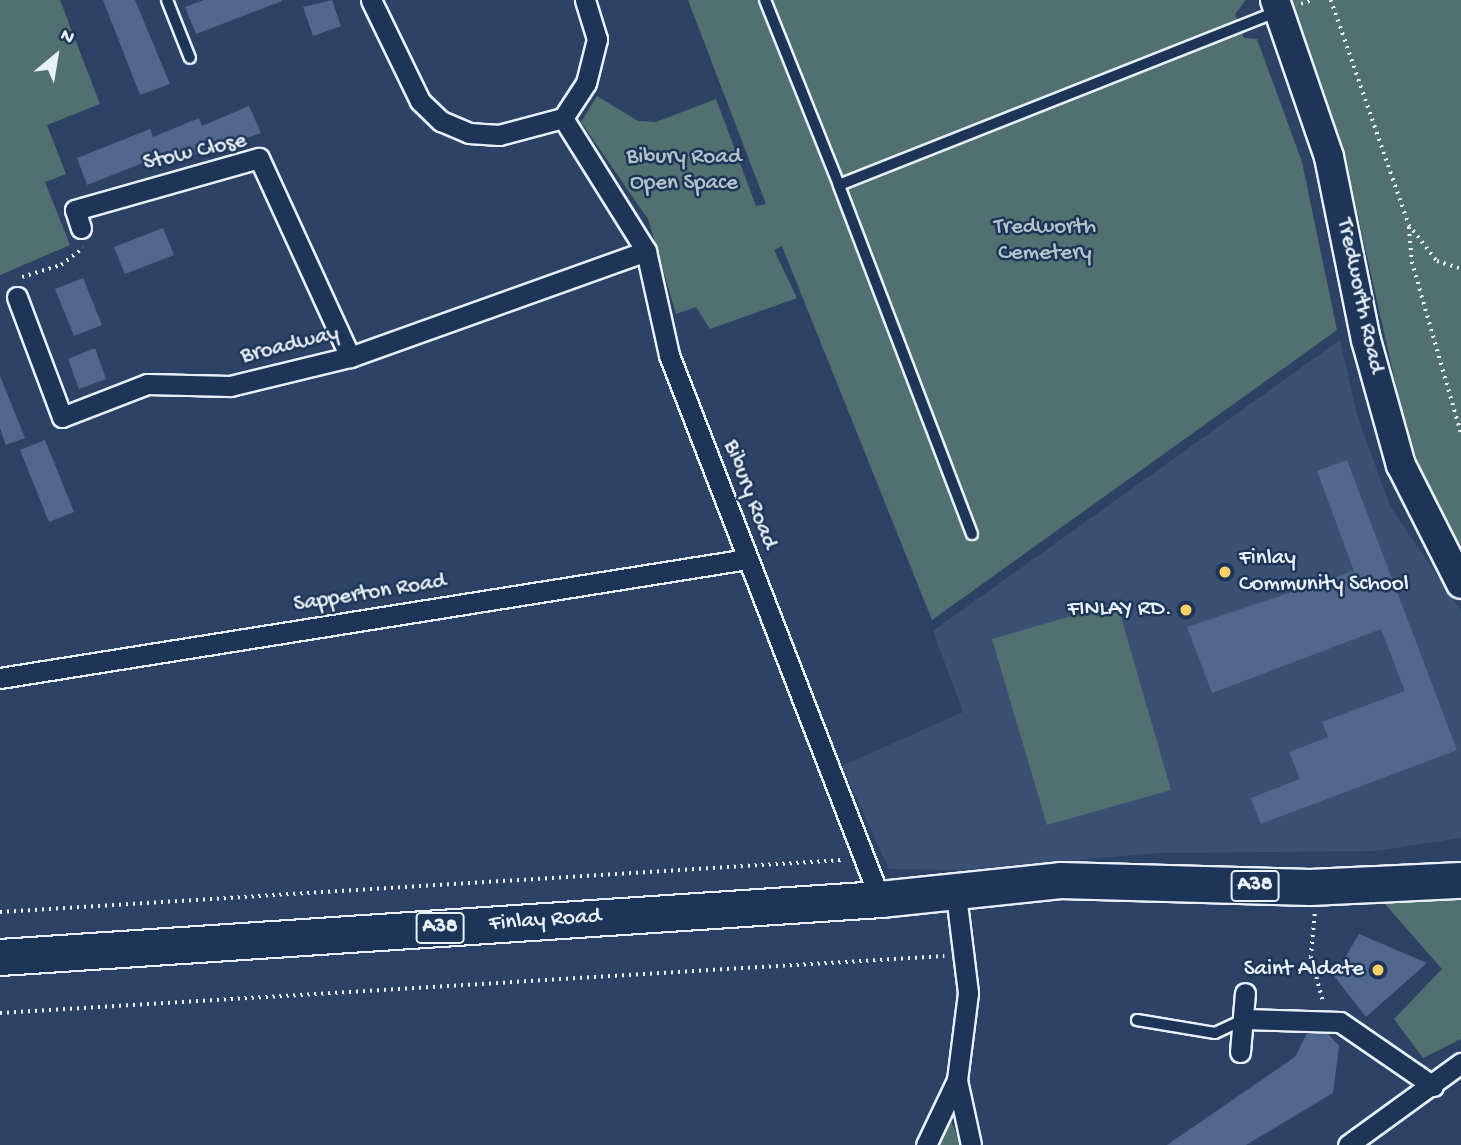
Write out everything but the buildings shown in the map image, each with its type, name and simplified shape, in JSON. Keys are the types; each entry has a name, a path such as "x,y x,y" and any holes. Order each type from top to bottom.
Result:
{"highway":[{"name":"A38","path":"1423,880 1461,869"},
{"name":"A38","path":"880,899 1086,883 1310,887 1461,880"},
{"name":"A38","path":"880,899 957,903 1063,893 1086,883"},
{"name":"Finlay Road","path":"0,957 880,899"}],"street":[{"path":"372,0 420,102 441,121 469,133 527,130 563,118 586,83 597,39 585,0"},
{"name":"Tredworth Road","path":"1277,5 1329,157 1366,340 1401,465 1461,584"},
{"name":"Bibury Road","path":"563,118 646,251 669,355 880,899"},
{"name":"Stow Close","path":"81,228 75,210 259,158 349,357"},
{"name":"Broadway","path":"14,289 62,417 147,384 230,386 349,357 646,251"},
{"name":"Sapperton Road","path":"0,678 747,559"},
{"path":"926,1145 957,1080 968,993 957,903"},
{"path":"1240,1052 1245,1019 1245,993"},
{"path":"1245,1019 1340,1021 1433,1086"},
{"path":"1348,1145 1433,1086 1461,1063"},
{"path":"957,1080 971,1145"}],"lane":[{"path":"167,0 190,58"},
{"path":"765,0 972,534"},
{"path":"839,186 1277,5"},
{"path":"1137,1020 1215,1033 1245,1019"}],"path":[{"path":"1331,0 1409,225 1412,262 1447,402 1461,433"},
{"path":"1409,225 1437,261 1461,269"},
{"path":"14,289 61,265 83,250 81,228"},
{"path":"0,912 865,857"},
{"path":"1310,887 1316,994 1340,1021"},
{"path":"0,1013 963,955"}],"shaded area":[{"name":"Finlay Community School","path":"1340,340 1357,415 1390,506 1461,611 1461,838 1375,851 1158,853 959,870 889,869 842,766 963,712 933,631"}],"green space":[{"path":"0,0 60,0 100,104 47,125 66,174 45,182 70,245 0,275"},
{"name":"Tredworth Cemetery","path":"688,0 1246,0 1235,14 1244,38 1257,39 1302,162 1337,330 932,620 782,246 774,250 797,298 710,329 696,307 676,314 648,219 581,122 597,96 638,121 656,122 716,99 756,206 766,204"},
{"path":"1290,0 1461,0 1461,551 1429,492 1405,426 1349,176"},
{"path":"1117,603 1171,790 1047,825 992,639"},
{"path":"1461,889 1461,1039 1423,1058 1394,1019 1442,969 1385,904"},
{"path":"950,1119 961,1145 936,1145"}],"place":[{"name":"Finlay Community School","path":"1225,572"},
{"name":"FINLAY RD.","path":"1186,610"},
{"name":"Saint Aldate","path":"1378,970"}],"park label":[{"name":"Bibury Road Open Space","path":"684,171"}]}
